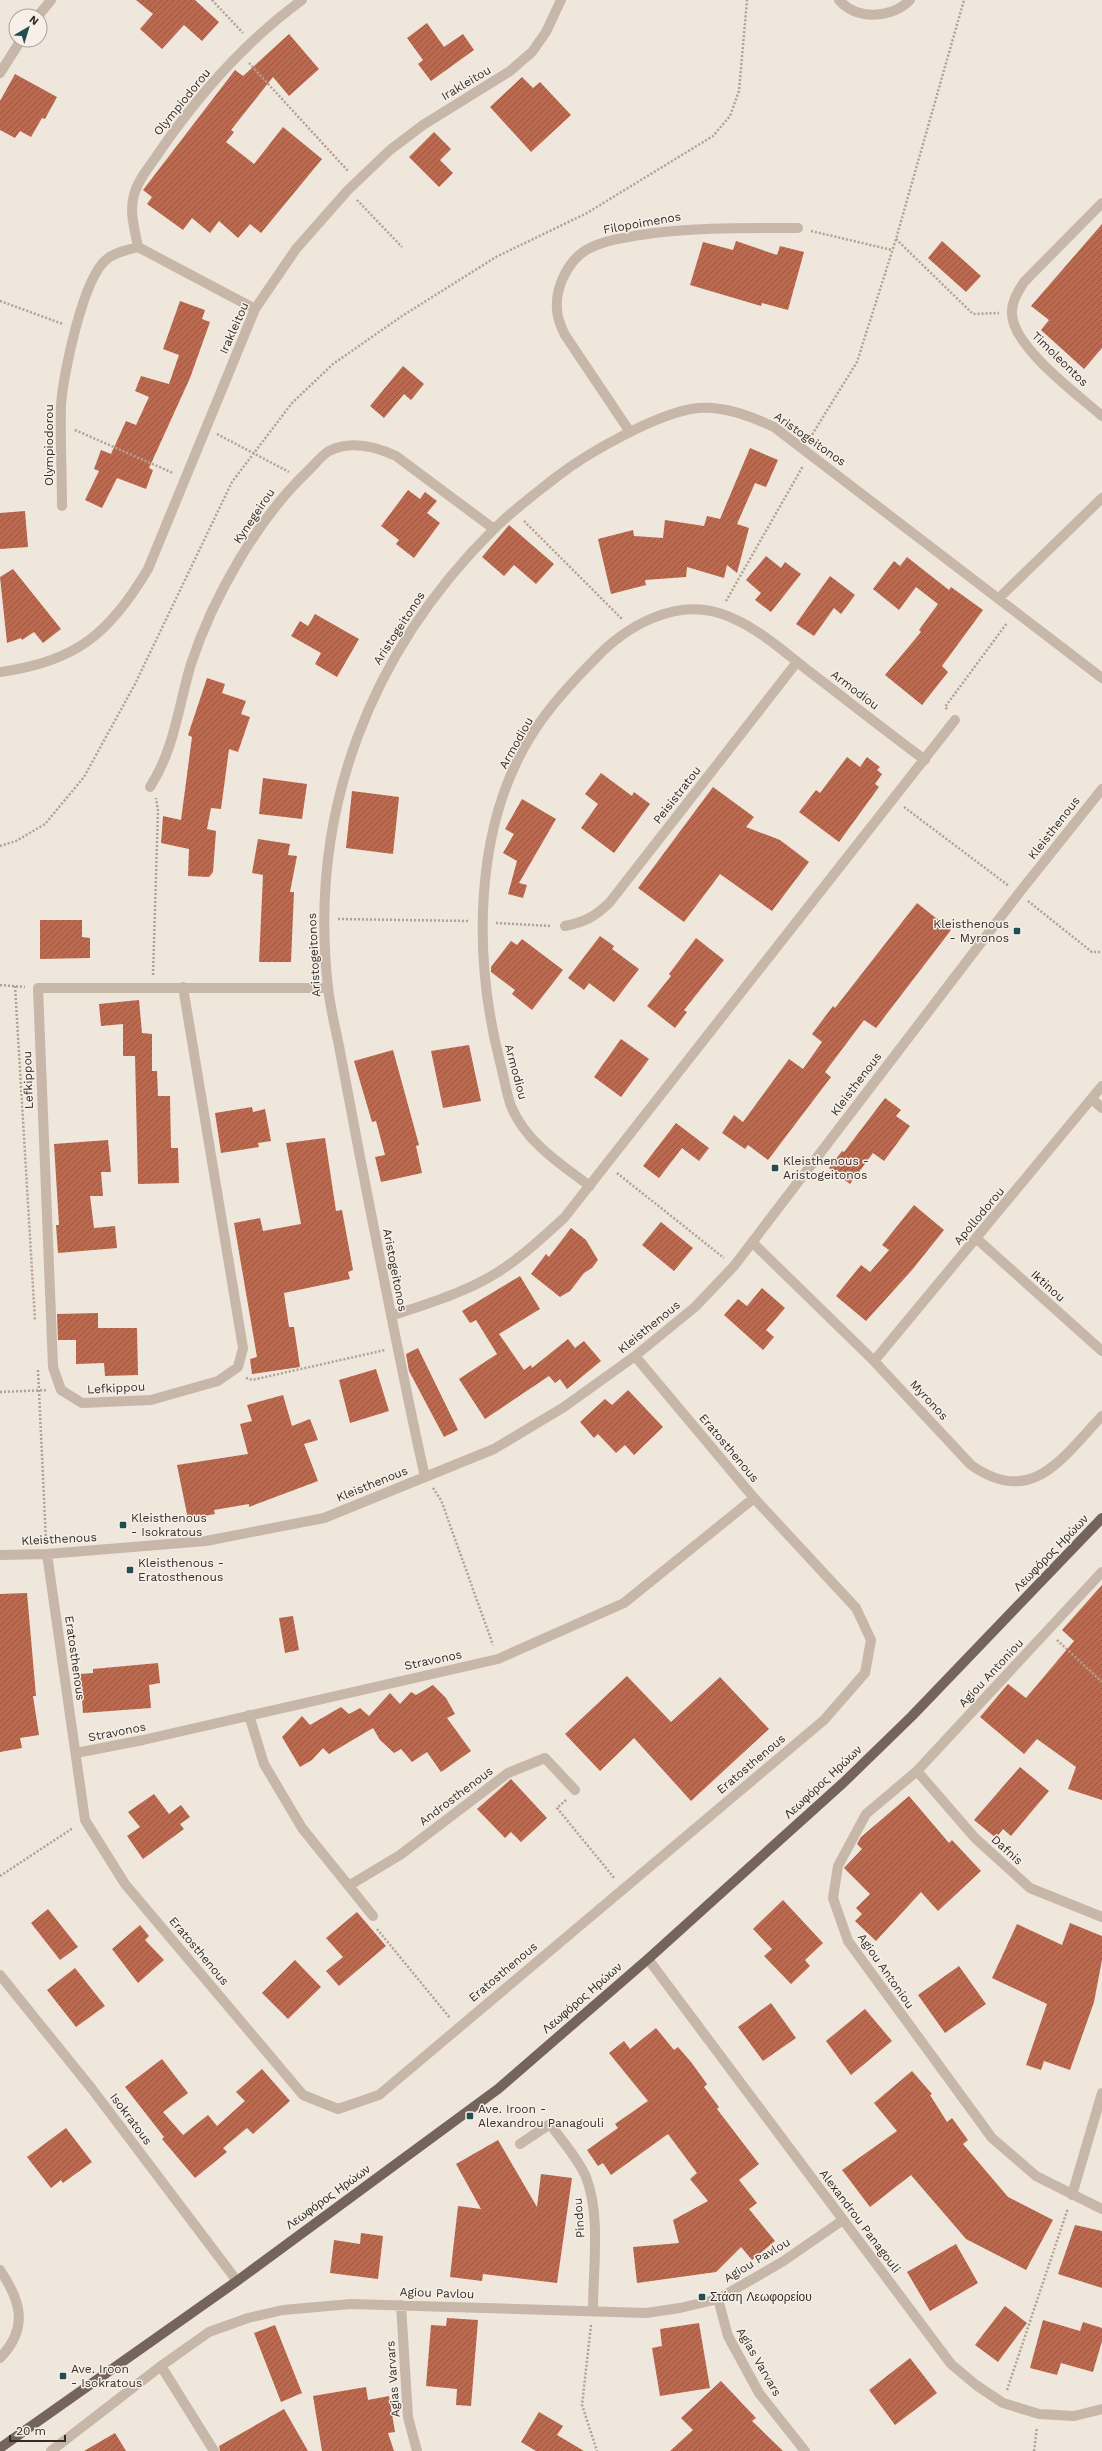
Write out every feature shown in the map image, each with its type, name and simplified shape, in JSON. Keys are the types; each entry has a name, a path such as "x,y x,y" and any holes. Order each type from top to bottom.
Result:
{"main road":[{"name":"Λεωφόρος Ηρώων","path":"0,2448 22,2431 237,2281 498,2088 648,1960 744,1874 907,1721 1102,1518"},
{"name":"Λεωφόρος Ηρώων","path":"0,2439 22,2431"}],"street":[{"path":"44,8 51,0"},
{"name":"Olympiodorou","path":"62,506 61,404 75,329 86,294 98,268 114,254 138,247 132,204 139,181 180,122 240,53 251,41 302,0"},
{"name":"Irakleitou","path":"0,672 25,669 55,659 85,644 110,624 130,599 148,569 255,309 296,249 357,180 423,124 510,71 527,57 546,32 561,0"},
{"path":"839,0 855,12 872,15 888,13 903,6 910,0"},
{"path":"0,73 16,48"},
{"path":"1012,312 1015,297 1024,282 1102,203"},
{"name":"Filopoimenos","path":"630,432 565,335 560,323 556,309 558,291 565,274 574,261 588,248 608,240 681,228 798,228"},
{"path":"138,247 255,309"},
{"name":"Timoleontos","path":"1012,312 1013,324 1023,342 1102,416"},
{"name":"Aristogeitonos","path":"425,1476 397,1347 328,988 324,919 327,863 336,807 348,758 366,712 407,636 459,566 494,529 564,471 630,432 671,415 696,408 717,408 748,414 774,427 1102,678"},
{"name":"Kynegeirou","path":"150,787 170,748 192,663 214,609 262,525 290,487 328,452 342,447 362,445 379,448 396,456 494,529"},
{"path":"999,598 1102,498"},
{"name":"Armodiou","path":"590,1186 553,1159 536,1142 512,1107 490,1021 481,922 487,868 494,826 512,776 534,731 580,674 605,648 631,628 650,619 681,610 719,613 760,633 924,760"},
{"name":"Peisistratou","path":"565,926 582,923 595,916 610,902 797,662"},
{"path":"391,1316 440,1299 498,1273 564,1218 894,800 955,720"},
{"name":"Kleisthenous","path":"0,1555 47,1554 206,1541 324,1518 494,1449 564,1407 635,1356 695,1306 734,1266 1019,894 1102,789"},
{"name":"Lefkippou","path":"38,988 53,1367 61,1390 82,1403 151,1400 218,1381 238,1367 243,1348 184,987"},
{"path":"38,988 328,988"},
{"name":"Apollodorou","path":"874,1361 977,1239 1102,1086"},
{"path":"1092,1099 1102,1108"},
{"name":"Iktinou","path":"977,1239 1102,1351"},
{"name":"Myronos","path":"752,1242 874,1361 971,1465 987,1476 1005,1481 1026,1481 1049,1472 1102,1416"},
{"name":"Eratosthenous","path":"47,1554 85,1820 125,1884 303,2095 338,2109 379,2095 824,1720 865,1673 871,1640 856,1608 754,1498 635,1356"},
{"name":"Stravonos","path":"76,1753 249,1716 498,1659 624,1603 754,1498"},
{"name":"Agiou Antoniou","path":"1102,1572 917,1771 866,1814 838,1866 833,1898 848,1941 992,2138 1036,2176 1102,2209"},
{"path":"249,1716 264,1764 298,1821 373,1916"},
{"name":"Androsthenous","path":"350,1885 400,1855 508,1773 545,1758 575,1790"},
{"name":"Dafnis","path":"917,1771 975,1838 1030,1888 1102,1917"},
{"name":"Alexandrou Panagouli","path":"648,1960 716,2048 951,2364 976,2385 1003,2403 1038,2414 1074,2416 1102,2409"},
{"name":"Isokratous","path":"0,1975 92,2089 237,2281"},
{"path":"1072,2195 1102,2093"},
{"name":"Pindou","path":"520,2144 550,2124 585,2176 592,2199 594,2220 593,2310"},
{"name":"Agiou Pavlou","path":"50,2451 209,2332 248,2318 283,2310 351,2304 593,2310 646,2313 680,2308 718,2299 782,2262 843,2220"},
{"path":"0,2270 15,2294 20,2314 18,2332 0,2358"},
{"name":"Agias Varvars","path":"718,2299 728,2336 759,2393 804,2451"},
{"name":"Agias Varvars","path":"401,2305 408,2417 417,2451"},
{"path":"162,2366 214,2451"}],"path":[{"path":"212,0 251,41"},
{"path":"0,846 16,842 45,824 84,777 135,684 232,482 292,403 333,364 402,316 496,257 587,213 714,136 730,116 739,91 747,0"},
{"path":"719,613 857,362 896,239 964,0"},
{"path":"240,53 357,180"},
{"path":"348,190 402,247"},
{"path":"798,228 892,250"},
{"path":"896,239 973,314 1012,312"},
{"path":"0,301 75,329"},
{"path":"62,424 186,478"},
{"path":"206,428 300,478"},
{"path":"514,511 631,628"},
{"path":"955,720 945,707 1016,611"},
{"path":"150,787 158,802 152,987"},
{"path":"894,800 1019,894 1092,952 1102,952"},
{"path":"324,919 481,922 531,926 565,926"},
{"path":"0,985 38,988"},
{"path":"15,986 36,1327"},
{"path":"607,1165 734,1266"},
{"path":"230,1372 252,1380 397,1347"},
{"path":"38,1367 47,1554"},
{"path":"0,1392 61,1390"},
{"path":"425,1476 441,1500 498,1659"},
{"path":"1048,1631 1102,1682"},
{"path":"575,1790 557,1808 622,1889"},
{"path":"0,1876 85,1820"},
{"path":"373,1916 374,1926 458,2028"},
{"path":"1003,2403 1072,2195"},
{"path":"593,2310 582,2405 598,2451"},
{"path":"1034,2451 1038,2414"}],"building":[{"path":"136,0 195,0 219,22 202,41 184,25 162,49 140,29 153,14"},
{"path":"427,23 444,47 463,34 474,50 431,81 418,64 423,60 407,38"},
{"path":"289,34 319,69 289,96 273,77 231,130 234,132 226,142 254,164 283,127 322,159 261,233 250,224 238,238 219,221 210,233 192,218 183,230 147,204 152,197 143,190 235,70 243,76"},
{"path":"15,74 57,97 45,119 42,118 31,137 20,131 15,138 0,130 0,101"},
{"path":"522,77 533,88 540,82 571,115 531,152 490,107"},
{"path":"434,132 451,149 440,160 453,173 439,187 409,157"},
{"path":"1102,224 1102,348 1084,369 1041,330 1049,320 1031,306"},
{"path":"736,241 777,255 780,246 804,252 788,310 762,303 761,306 690,285 703,242 733,250"},
{"path":"942,241 981,276 966,292 928,258"},
{"path":"180,301 205,310 202,319 210,322 190,378 149,468 153,470 146,489 117,478 102,508 85,500 99,471 94,469 101,450 111,454 126,421 136,425 149,397 135,391 141,376 169,384 179,355 163,349"},
{"path":"403,366 424,384 411,400 404,394 384,418 370,406"},
{"path":"750,448 778,460 766,487 755,483 737,524 749,528 737,573 727,565 724,578 687,567 686,577 645,580 646,585 611,594 598,539 633,530 634,536 663,538 665,520 704,526 707,516 720,519"},
{"path":"408,490 420,499 425,492 437,501 427,513 440,523 414,558 396,544 399,540 381,526"},
{"path":"25,511 28,547 0,549 0,513"},
{"path":"509,525 554,564 536,584 514,565 504,576 482,557"},
{"path":"766,556 781,568 785,562 801,574 771,612 755,600 761,593 746,580"},
{"path":"907,557 949,590 951,587 983,610 942,666 948,672 922,705 885,675 921,632 919,630 938,604 916,587 899,610 873,589 894,561 900,566"},
{"path":"13,569 61,629 43,643 34,632 22,640 21,638 7,643 0,577"},
{"path":"830,576 855,595 841,614 834,608 814,636 796,624"},
{"path":"315,614 359,639 337,677 315,664 321,653 291,636 300,621 308,626"},
{"path":"207,678 225,684 222,693 246,701 241,714 250,717 238,752 229,749 221,809 211,808 207,829 216,831 213,872 209,877 188,876 189,849 161,843 163,816 181,820 192,737 188,735"},
{"path":"847,757 860,767 867,757 880,767 877,770 882,774 875,784 879,787 839,842 799,812 816,790 820,793"},
{"path":"601,773 632,796 634,792 650,804 614,853 581,828 598,804 585,794"},
{"path":"263,778 307,784 302,819 259,814"},
{"path":"713,787 754,817 746,827 780,840 809,862 772,911 720,874 684,922 638,888"},
{"path":"352,791 399,797 393,854 346,848"},
{"path":"522,799 556,819 519,883 527,885 523,898 508,894 517,861 503,853 514,834 505,829"},
{"path":"258,839 290,844 288,855 297,856 290,892 294,892 291,962 259,962 263,875 252,873"},
{"path":"917,903 951,930 876,1028 864,1020 825,1072 831,1077 768,1160 748,1145 745,1149 722,1133 734,1115 743,1122 789,1059 803,1069 822,1042 812,1034 833,1006 835,1008"},
{"path":"40,920 82,920 82,937 90,938 90,958 40,959"},
{"path":"600,936 614,946 612,949 639,969 614,1002 589,983 584,990 568,978"},
{"path":"696,938 724,960 684,1010 687,1012 675,1028 647,1006 671,976 669,974"},
{"path":"522,939 563,970 532,1010 512,994 515,990 491,972 491,967 511,941 517,945"},
{"path":"139,1000 142,1033 152,1034 152,1071 157,1071 158,1096 170,1096 171,1148 178,1148 179,1183 138,1184 135,1056 123,1056 123,1024 101,1026 99,1004"},
{"path":"621,1039 649,1059 621,1097 594,1077"},
{"path":"469,1045 481,1101 443,1108 431,1051"},
{"path":"393,1050 419,1145 416,1146 422,1173 381,1182 375,1157 385,1155 376,1121 372,1122 354,1061"},
{"path":"885,1098 901,1110 896,1116 910,1126 884,1161 873,1153 850,1184 829,1168 842,1151 844,1152"},
{"path":"252,1107 253,1112 265,1109 271,1141 258,1143 259,1147 221,1153 215,1113"},
{"path":"676,1123 709,1148 699,1161 682,1148 659,1178 643,1166"},
{"path":"325,1138 336,1211 342,1210 353,1270 348,1272 350,1279 284,1293 289,1327 294,1327 300,1367 252,1374 250,1359 257,1357 234,1223 260,1218 263,1231 301,1224 286,1143"},
{"path":"108,1140 111,1172 101,1172 103,1196 90,1196 94,1228 115,1226 117,1248 58,1253 56,1225 59,1225 54,1144"},
{"path":"914,1205 944,1230 912,1270 866,1321 836,1296 861,1265 870,1272 889,1250 882,1245"},
{"path":"661,1222 693,1248 674,1271 642,1245"},
{"path":"571,1228 586,1240 598,1260 592,1268 584,1273 570,1291 560,1297 531,1274 546,1254 549,1257"},
{"path":"520,1276 540,1309 499,1334 524,1370 531,1365 532,1368 568,1339 575,1348 584,1341 601,1361 567,1389 560,1379 555,1383 549,1376 485,1419 459,1379 497,1354 476,1320 470,1323 462,1311"},
{"path":"762,1288 785,1308 766,1330 774,1337 763,1350 724,1315 738,1299 747,1306"},
{"path":"98,1313 98,1328 137,1328 138,1375 105,1376 104,1363 76,1364 76,1340 58,1340 57,1314"},
{"path":"418,1348 458,1430 444,1437 409,1371 406,1354"},
{"path":"376,1369 389,1411 350,1423 339,1380"},
{"path":"628,1390 663,1427 634,1455 625,1445 616,1453 598,1434 594,1438 580,1422 605,1399 612,1405"},
{"path":"283,1395 292,1426 310,1419 318,1440 304,1444 318,1481 249,1507 249,1504 214,1510 215,1514 188,1519 177,1465 248,1454 240,1424 252,1421 247,1405"},
{"path":"1102,1585 1102,1800 1068,1789 1076,1767 1037,1739 1024,1754 980,1717 1008,1684 1026,1698 1074,1641 1062,1630"},
{"path":"27,1593 36,1696 33,1696 39,1735 20,1738 22,1748 0,1752 0,1594"},
{"path":"293,1616 299,1650 285,1653 279,1618"},
{"path":"158,1663 160,1683 149,1685 151,1708 83,1713 80,1674 93,1673 93,1669"},
{"path":"627,1676 671,1722 720,1677 769,1729 691,1801 634,1738 600,1771 565,1734"},
{"path":"433,1685 446,1698 455,1714 447,1718 471,1751 441,1772 427,1752 412,1762 401,1749 394,1753 380,1740 373,1728 329,1754 323,1748 312,1760 300,1767 282,1737 302,1716 310,1725 341,1707 349,1714 360,1708 369,1716 390,1693 400,1704 411,1692 416,1695"},
{"path":"1020,1767 1049,1791 1011,1836 1003,1829 996,1838 974,1820"},
{"path":"511,1779 547,1818 521,1842 511,1832 505,1838 477,1809"},
{"path":"154,1794 169,1814 181,1805 190,1817 180,1824 184,1829 143,1859 127,1836 140,1827 128,1812"},
{"path":"909,1796 949,1843 952,1840 981,1871 938,1911 921,1892 876,1941 855,1921 862,1914 856,1908 870,1894 844,1868 862,1849 857,1844 861,1837"},
{"path":"783,1900 823,1943 805,1960 810,1966 791,1984 764,1956 772,1949 753,1929"},
{"path":"48,1909 78,1947 60,1960 31,1923"},
{"path":"357,1912 386,1946 339,1986 326,1971 343,1957 326,1938"},
{"path":"1070,1923 1102,1936 1102,1960 1094,2002 1070,2070 1044,2061 1041,2070 1026,2065 1047,2004 992,1978 1017,1924 1062,1945"},
{"path":"140,1925 149,1936 145,1940 164,1960 138,1983 112,1949"},
{"path":"295,1960 321,1987 288,2019 262,1993"},
{"path":"959,1966 986,2004 945,2033 918,1995"},
{"path":"75,1968 105,2006 76,2027 47,1990"},
{"path":"771,2003 796,2038 763,2061 738,2027"},
{"path":"865,2009 892,2041 851,2075 826,2041"},
{"path":"656,2028 674,2050 678,2047 691,2062 707,2084 704,2087 719,2107 717,2109 759,2164 739,2180 757,2203 749,2209 775,2241 752,2260 741,2247 716,2272 637,2283 633,2247 679,2243 673,2220 708,2201 690,2179 697,2173 668,2134 611,2175 603,2163 598,2166 587,2150 618,2128 615,2124 648,2101 609,2053 624,2041 630,2049"},
{"path":"162,2059 188,2093 163,2112 183,2135 208,2115 217,2126 245,2101 236,2092 262,2069 290,2101 253,2134 247,2128 223,2148 227,2152 195,2178 162,2139 164,2137 125,2087"},
{"path":"912,2071 932,2094 930,2095 947,2122 952,2118 968,2140 963,2144 1008,2197 1053,2220 1026,2270 966,2239 911,2175 870,2207 842,2170 897,2131 874,2103"},
{"path":"66,2128 92,2162 63,2183 61,2180 51,2188 27,2157"},
{"path":"498,2140 537,2207 541,2174 572,2178 557,2283 483,2274 482,2281 450,2277 458,2206 481,2209 456,2164"},
{"path":"1075,2225 1102,2231 1102,2288 1058,2274"},
{"path":"361,2233 383,2236 378,2279 330,2273 334,2240 360,2244"},
{"path":"956,2244 978,2283 930,2311 907,2272"},
{"path":"1005,2306 1027,2323 998,2362 975,2345"},
{"path":"447,2318 478,2320 471,2406 456,2405 457,2389 426,2386 431,2325 446,2326"},
{"path":"1043,2320 1080,2331 1083,2322 1102,2328 1102,2341 1093,2372 1061,2363 1057,2375 1030,2368"},
{"path":"699,2323 710,2388 660,2396 652,2348 662,2346 660,2329"},
{"path":"275,2325 302,2393 281,2402 254,2333"},
{"path":"910,2358 937,2393 895,2425 869,2390"},
{"path":"721,2381 756,2418 752,2421 783,2451 670,2451 693,2430 681,2418"},
{"path":"366,2387 368,2400 389,2396 395,2432 388,2433 394,2451 322,2451 313,2396"},
{"path":"284,2409 308,2451 220,2451 219,2446"},
{"path":"539,2412 563,2426 557,2435 584,2451 536,2451 521,2442"},
{"path":"115,2433 126,2451 84,2451"}],"place":[{"name":"Kleisthenous - Myronos","path":"1017,931"},
{"name":"Kleisthenous - Aristogeitonos","path":"775,1168"},
{"name":"Kleisthenous - Isokratous","path":"123,1525"},
{"name":"Kleisthenous - Eratosthenous","path":"130,1570"},
{"name":"Ave. Iroon - Alexandrou Panagouli","path":"470,2116"},
{"name":"Στάση Λεωφορείου","path":"702,2297"},
{"name":"Ave. Iroon - Isokratous","path":"63,2376"}]}
